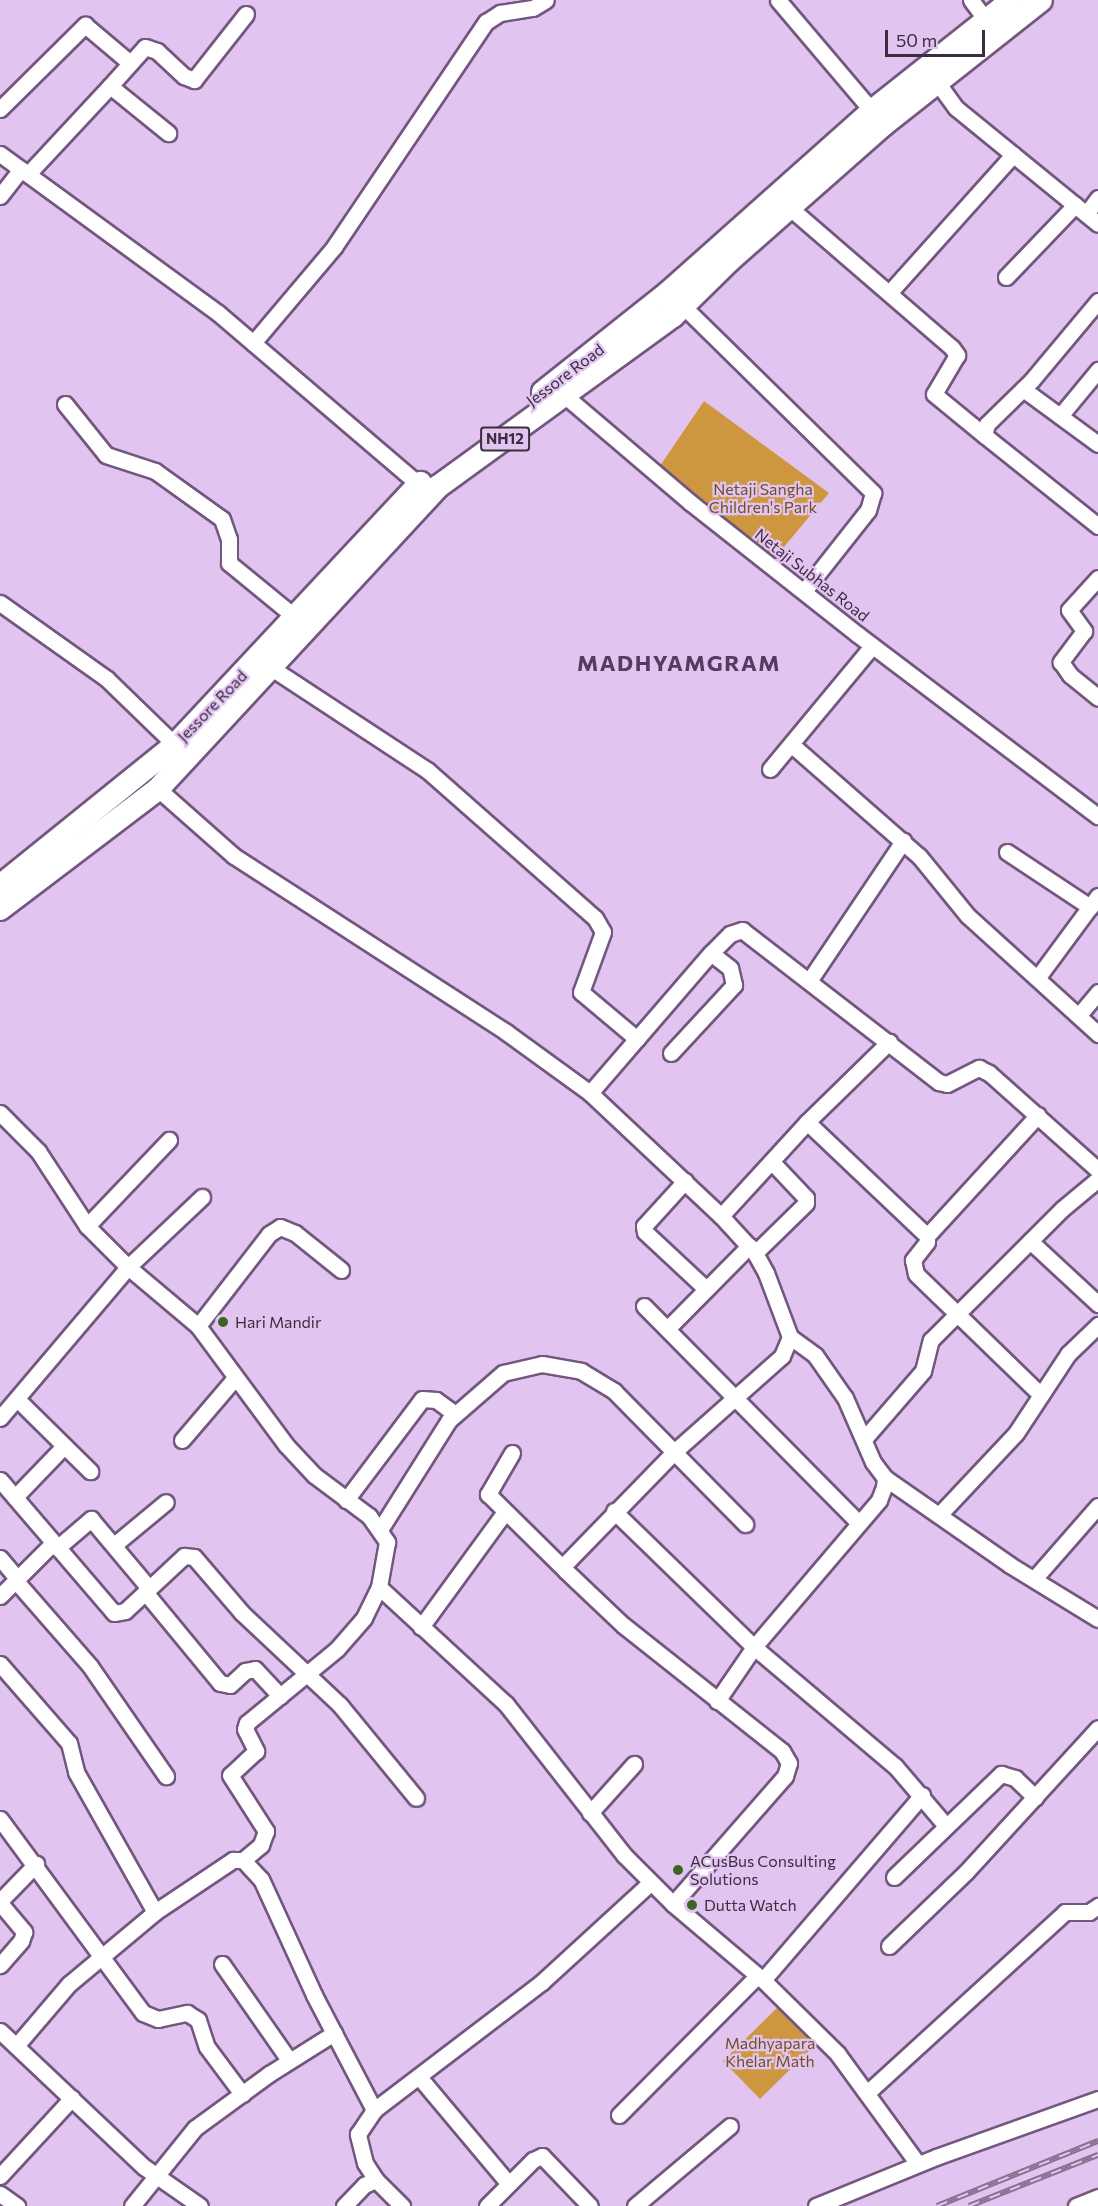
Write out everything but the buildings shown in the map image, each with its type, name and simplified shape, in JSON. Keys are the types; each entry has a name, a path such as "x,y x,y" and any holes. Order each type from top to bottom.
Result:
{"highway":[{"name":"Jessore Road","path":"0,886 175,745 418,484 618,335 872,111 991,27 1012,0"},
{"name":"NH12","path":"0,909 158,789 273,669 421,502 683,306 789,207 937,82 991,27 1041,0"}],"street":[{"path":"253,343 334,247 469,42 486,21 512,5 533,8 546,0"},
{"path":"777,0 872,111"},
{"path":"971,0 991,27"},
{"path":"0,196 110,86 145,47 150,47 194,80 246,14"},
{"path":"0,110 85,25 130,63"},
{"path":"937,82 956,108 1086,214"},
{"path":"110,86 168,133"},
{"path":"0,154 191,291 418,484"},
{"path":"889,294 1013,155"},
{"path":"1006,277 1086,214 1098,198"},
{"path":"789,207 957,355 934,394 1098,526"},
{"path":"984,435 987,424 1023,389 1097,303"},
{"path":"683,306 873,493 868,510 804,591"},
{"path":"1060,416 1098,370"},
{"path":"1023,389 1060,416 1096,437"},
{"name":"Netaji Subhas Road","path":"564,395 691,503 872,646 1098,816"},
{"path":"65,404 106,455 155,471 222,519 229,539 229,563 295,617"},
{"path":"1098,578 1069,610 1084,631 1061,662 1070,675 1098,698"},
{"path":"0,603 107,678 175,745"},
{"name":"Netaji Subhas Road","path":"770,770 872,646"},
{"path":"273,669 427,770 596,918 603,933 581,992 637,1039"},
{"path":"792,745 903,841 931,868 968,916 1038,977 1098,1034"},
{"path":"158,789 234,856 506,1032 590,1094 685,1181 752,1250 790,1337 815,1355 829,1372 885,1478 1034,1580 1098,1619"},
{"path":"809,981 903,841"},
{"path":"1007,852 1094,901 1038,977"},
{"path":"590,1094 711,953 730,934 742,930 939,1082 947,1083 979,1068 988,1073 1098,1170"},
{"path":"671,1053 734,985 730,968 711,953"},
{"path":"1079,1016 1098,992"},
{"path":"721,1216 807,1122 889,1042"},
{"path":"0,1113 38,1151 87,1226 128,1267 198,1326 235,1378 300,1461 381,1528 387,1542 379,1587 370,1608 351,1635 279,1696 245,1729 256,1751 230,1775 267,1832 261,1845 243,1860 233,1860 154,1912 52,2000 16,2046"},
{"path":"1038,1115 927,1236 912,1267 955,1315 1041,1395"},
{"path":"807,1122 927,1236"},
{"path":"87,1226 169,1140"},
{"path":"667,1329 705,1288 806,1203 806,1198 772,1162"},
{"path":"685,1181 644,1226 645,1232 705,1288"},
{"path":"864,1439 923,1371 931,1340 1030,1241 1094,1182"},
{"path":"0,1418 128,1267 202,1197"},
{"path":"198,1326 269,1234 280,1227 295,1233 341,1270"},
{"path":"1030,1241 1098,1304"},
{"path":"644,1306 859,1523"},
{"path":"939,1515 1016,1433 1068,1354 1098,1325"},
{"path":"566,1571 566,1559 674,1452 736,1400 782,1356 790,1337"},
{"path":"381,1528 434,1440 455,1414 503,1373 522,1366 561,1366 597,1378 614,1391 745,1524"},
{"path":"182,1440 235,1378"},
{"path":"17,1399 90,1471"},
{"path":"346,1500 422,1399 436,1400 455,1414"},
{"path":"15,1497 64,1446"},
{"path":"512,1453 489,1488 488,1494 504,1512 566,1571 717,1701 782,1751 789,1763 785,1776 765,1802 674,1904"},
{"path":"717,1701 754,1647 879,1500 885,1478"},
{"path":"0,1479 114,1613 125,1611 184,1556 194,1557 242,1612 368,1737 416,1798"},
{"path":"114,1545 166,1502"},
{"path":"1034,1580 1098,1506"},
{"path":"614,1511 754,1647 879,1751 922,1795 946,1826"},
{"path":"421,1628 504,1512"},
{"path":"0,1596 16,1579 55,1546 91,1519 114,1545 220,1683 230,1685 245,1671 255,1669 279,1696"},
{"path":"0,1558 109,1690 166,1776"},
{"path":"379,1587 506,1704 590,1813 650,1883 760,1978 837,2053 868,2092 918,2164"},
{"path":"0,1664 69,1743 76,1772 154,1912"},
{"path":"889,1946 966,1872 1098,1728"},
{"path":"590,1813 634,1764"},
{"path":"894,1877 1001,1774 1014,1778 1035,1797"},
{"path":"619,2115 760,1978 922,1795"},
{"path":"0,1819 36,1864 100,1958 143,2013 158,2019 187,2013 198,2020 207,2047 242,2094"},
{"path":"243,1860 261,1879 334,2033 374,2110"},
{"path":"0,1965 24,1932 0,1902 36,1864"},
{"path":"402,2206 376,2180 365,2163 358,2134 374,2110 420,2079 563,1964 650,1883"},
{"path":"868,2092 1065,1912 1089,1912 1098,1906"},
{"path":"222,1964 289,2060"},
{"path":"0,2031 155,2175 200,2206"},
{"path":"132,2206 195,2128 289,2060 334,2033"},
{"path":"420,2079 509,2184"},
{"path":"0,2176 72,2098"},
{"path":"816,2206 918,2164 1098,2099"},
{"path":"635,2206 730,2126"},
{"path":"487,2206 542,2156 590,2206"},
{"path":"344,2206 364,2185 376,2180"},
{"path":"0,2194 17,2206"},
{"path":"1076,2206 1098,2197"}],"green space":[{"name":"Netaji Sangha Children's Park","path":"704,401 829,493 773,560 658,469"},
{"name":"Madhyapara Khelar Math","path":"779,2006 816,2044 760,2099 723,2061"}],"railway":[{"path":"937,2206 1098,2141"},
{"path":"969,2206 1098,2155"}],"place":[{"name":"Hari Mandir","path":"223,1322"},
{"name":"ACusBus Consulting Solutions","path":"678,1870"},
{"name":"Dutta Watch","path":"692,1905"}],"district":[{"name":"MADHYAMGRAM","path":"679,663"}]}
